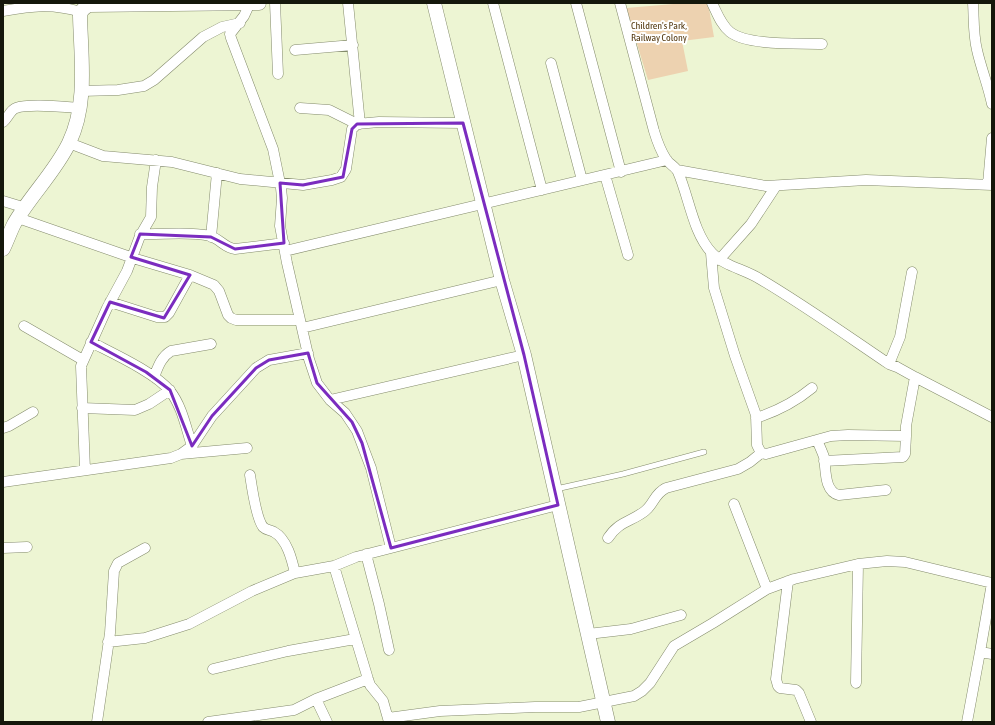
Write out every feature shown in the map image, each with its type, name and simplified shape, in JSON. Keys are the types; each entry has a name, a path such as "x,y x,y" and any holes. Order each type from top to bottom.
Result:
{"street":[{"path":"250,3 240,23 230,34 273,149 282,198 280,226 308,353 317,383 330,400 352,422 362,443 371,468 391,548"},
{"path":"3,11 40,6 77,8 89,5 259,3"},
{"path":"275,3 278,74"},
{"path":"348,3 353,45 358,124"},
{"path":"434,3 502,280 524,355 608,722"},
{"path":"493,3 542,190"},
{"path":"576,3 621,172"},
{"path":"620,3 659,147 666,160 678,170 766,186 866,180 990,184 992,138"},
{"path":"712,3 722,23 730,32 738,37 749,40 777,43 822,44"},
{"path":"973,3 977,49 992,104"},
{"path":"3,249 14,224 48,177 69,143 80,108 81,92 77,8"},
{"path":"81,92 118,90 144,86 154,80 203,37 222,28 240,23"},
{"path":"295,50 353,45"},
{"path":"551,63 582,180"},
{"path":"3,122 11,111 16,108 47,106 80,108"},
{"path":"300,108 329,110 358,124 378,122 463,123"},
{"path":"69,143 103,156 172,162 240,179 303,185 341,177 346,169 352,129 358,124"},
{"path":"84,470 80,374 83,360 110,302 127,271 140,234 151,217 152,187 156,160"},
{"path":"140,234 190,234 211,236 230,248 235,249 284,247 542,190 666,160"},
{"path":"678,170 704,243 711,253 719,260 758,277 889,364 992,417"},
{"path":"211,236 217,173"},
{"path":"605,175 628,255"},
{"path":"719,260 751,224 776,186"},
{"path":"3,201 22,213 131,257 190,275 214,285 231,318 236,320 301,324 502,280"},
{"path":"711,253 712,278 735,356 756,418 757,444 761,453"},
{"path":"889,364 900,337 912,272"},
{"path":"110,302 162,318 169,313 190,275"},
{"path":"24,326 83,360"},
{"path":"91,342 154,377 170,390 176,401 192,446"},
{"path":"154,377 160,362 166,354 172,351 211,344"},
{"path":"181,454 192,446 212,416 256,368 269,360 308,353"},
{"path":"330,400 524,355"},
{"path":"824,461 903,457 905,454 906,426 915,377"},
{"path":"756,418 785,407 812,388"},
{"path":"82,408 135,410 149,404 170,390"},
{"path":"3,428 10,426 33,412"},
{"path":"608,538 617,527 646,510 656,495 666,488 738,469 761,453 766,454 831,436 906,436"},
{"path":"817,440 824,461 828,486 834,494 839,495 886,490"},
{"path":"3,482 170,458 181,454 247,448"},
{"path":"250,475 262,526 274,532 286,546 291,554 295,573"},
{"path":"734,504 767,589"},
{"path":"108,642 145,638 189,624 252,591 295,573 334,566 366,554 558,505"},
{"path":"3,548 27,547"},
{"path":"97,722 110,634 115,567 118,563 145,548"},
{"path":"366,554 389,650"},
{"path":"334,566 370,685 383,701 388,720 440,711 535,707 579,707 634,696 642,692 650,683 674,646 767,589 788,581 858,564 887,561 905,562 992,583 967,722"},
{"path":"856,683 858,564"},
{"path":"788,581 776,683 780,688 796,690 799,693 811,722"},
{"path":"588,634 631,629 680,615"},
{"path":"213,669 288,651 355,638"},
{"path":"980,652 992,654"},
{"path":"208,722 294,710 316,699 368,679"},
{"path":"316,699 327,722"}],"lane":[{"path":"555,489 623,474 704,452"}],"highlighted area":[{"path":"463,123 524,355 558,505 391,548 362,443 352,422 317,383 308,353 269,360 256,368 212,416 192,446 170,390 146,372 91,342 110,302 164,318 190,275 131,257 140,234 211,237 235,249 284,243 280,183 303,185 343,177 352,129 357,124"}],"green space":[{"name":"Children's Park, Railway Colony","path":"685,3 708,3 714,37 682,41 688,71 648,80 626,8"}]}
